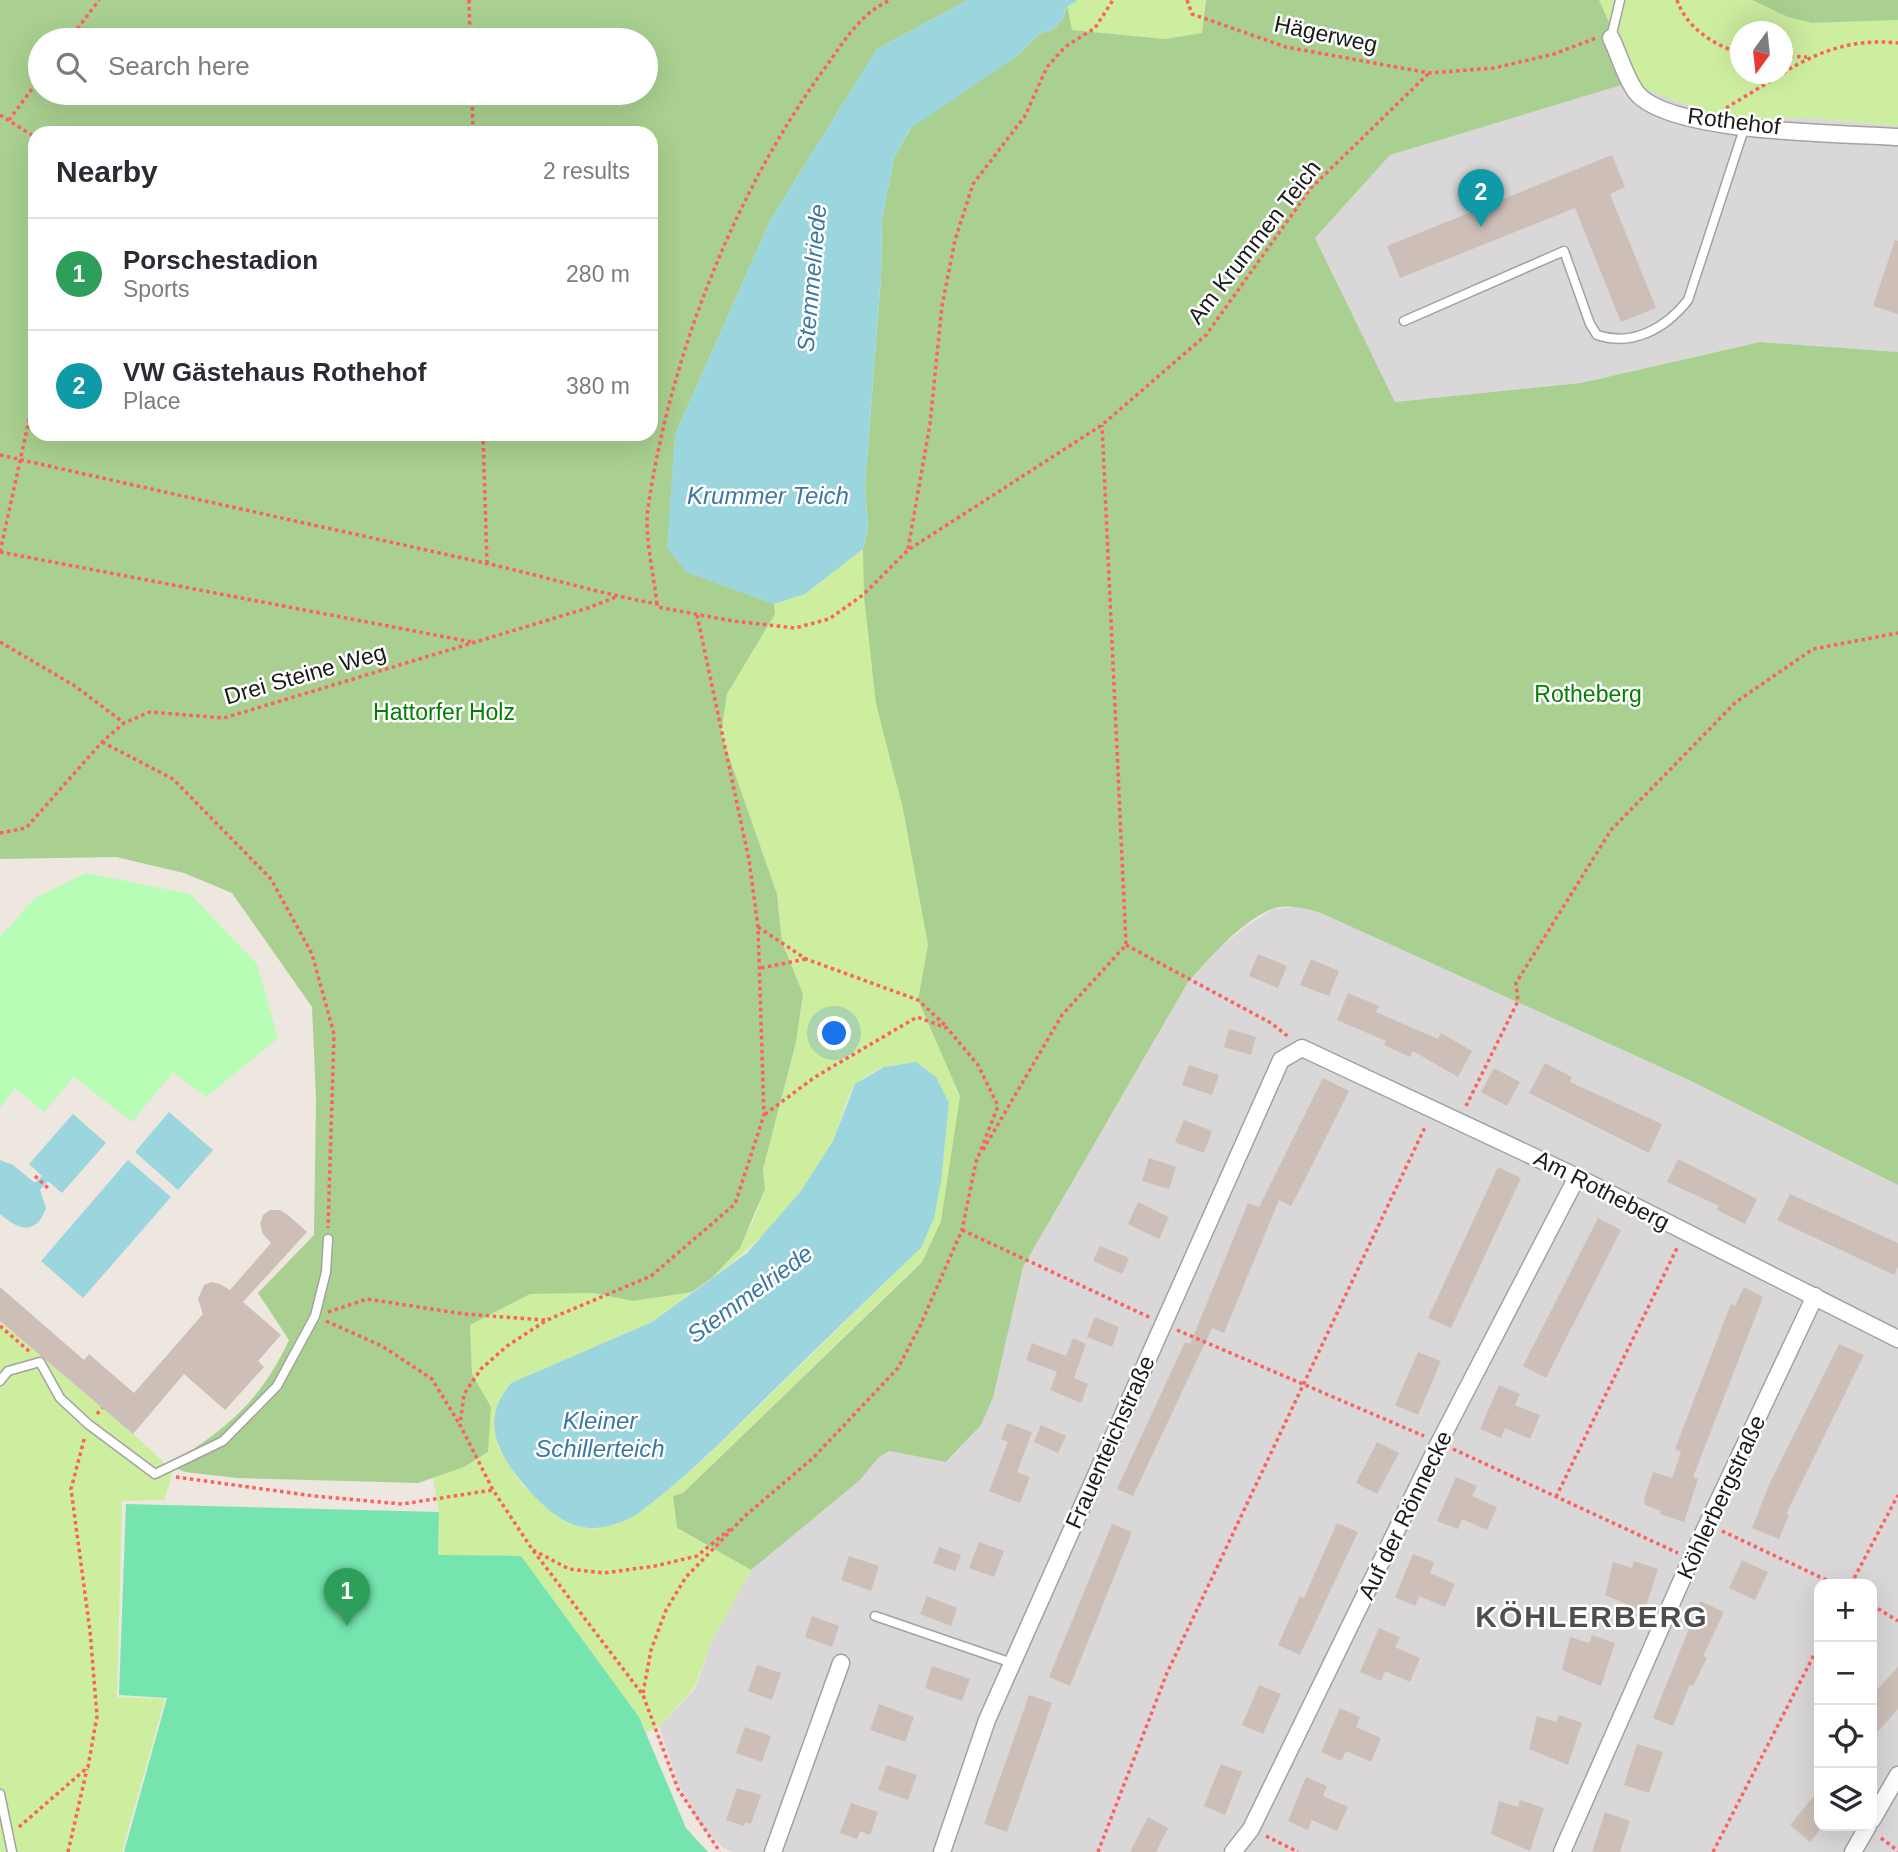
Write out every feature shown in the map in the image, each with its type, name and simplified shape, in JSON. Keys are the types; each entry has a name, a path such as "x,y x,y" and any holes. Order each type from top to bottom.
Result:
{"street":[{"name":"Rothehof","path":"1611,38 1637,93 1662,110 1703,122 1898,137"},
{"name":"Am Rotheberg","path":"1302,1048 1435,1108 1577,1177 1898,1339"},
{"name":"Frauenteichstraße","path":"942,1852 987,1720 1163,1323 1281,1060 1302,1048"},
{"name":"Auf der Rönnecke","path":"1233,1852 1251,1829 1440,1443 1577,1177"},
{"name":"Köhlerbergstraße","path":"1562,1852 1691,1559 1815,1296"},
{"path":"773,1852 841,1662"},
{"path":"1877,1811 1898,1775"},
{"path":"1853,1852 1865,1831"}],"lane":[{"path":"1611,38 1619,0"},
{"path":"1404,321 1564,251 1590,324 1597,335 1627,340 1650,332 1674,317 1688,300 1745,126"},
{"path":"0,1381 8,1371 40,1362 60,1398 88,1424 155,1474 223,1441 277,1386 315,1316 326,1272 328,1239"},
{"path":"875,1616 1012,1663"},
{"path":"0,1794 12,1852"}],"path":[{"path":"78,28 99,0"},
{"path":"468,0 469,28"},
{"path":"657,604 647,512 668,412 694,321 726,241 791,114 856,24 891,0"},
{"path":"908,550 930,424 942,306 955,240 973,184 1025,116 1047,66 1065,47 1095,28 1113,0"},
{"name":"Hägerweg","path":"1187,0 1192,14 1286,47 1429,73"},
{"path":"1677,0 1681,11 1696,29 1730,48"},
{"path":"1429,73 1493,68 1554,54 1593,38 1611,38"},
{"path":"1793,67 1809,57 1845,45 1898,43"},
{"path":"1793,56 1809,57"},
{"name":"Am Krummen Teich","path":"0,456 487,563 697,615 795,628 829,619 863,595 908,550 1102,425 1206,335 1311,188 1429,73"},
{"path":"1703,122 1766,84"},
{"path":"9,120 28,94"},
{"path":"472,105 473,126"},
{"path":"0,115 28,132"},
{"path":"28,422 0,552 474,643"},
{"path":"976,1162 1062,1014 1126,945 1102,425"},
{"path":"483,441 487,563"},
{"name":"Drei Steine Weg","path":"0,833 26,828 102,742 124,723 149,712 224,718 616,597"},
{"path":"460,1425 464,1394 481,1369 508,1346 547,1320 651,1276 736,1204 764,1115 758,927 749,860 697,615"},
{"path":"1459,1120 1518,1001 1516,983 1611,830 1736,702 1813,649 1898,633"},
{"path":"0,642 75,686 124,723"},
{"path":"102,742 173,779 271,878 312,954 334,1034 328,1239"},
{"path":"532,1549 569,1569 604,1573 655,1566 697,1556 813,1458 898,1367 920,1326 962,1230 976,1162 998,1106 978,1065 947,1028 918,1000 806,959 758,927"},
{"path":"1126,945 1271,1023 1302,1048"},
{"path":"761,968 806,959"},
{"path":"764,1115 814,1077 917,1017 947,1028"},
{"path":"1098,1852 1167,1672 1435,1108"},
{"path":"35,1176 49,1189"},
{"path":"962,1230 1163,1323 1440,1443 1691,1559"},
{"path":"1556,1497 1685,1232"},
{"path":"315,1316 367,1299 464,1314 547,1320"},
{"path":"315,1316 382,1346 432,1379 460,1425 493,1490 532,1549 643,1695 678,1789 720,1852"},
{"path":"0,1326 40,1362"},
{"path":"68,1852 97,1716 90,1630 71,1489 88,1424"},
{"path":"155,1474 314,1496 402,1504 493,1490"},
{"path":"1854,1579 1898,1495"},
{"path":"643,1695 651,1650 666,1610 687,1577 745,1516"},
{"path":"1707,1524 1824,1579"},
{"path":"1877,1608 1898,1621"},
{"path":"1713,1852 1814,1655"},
{"path":"9,1834 41,1811 88,1767"},
{"path":"1251,1829 1298,1852"},
{"path":"1876,1831 1898,1851"}],"shaded area":[{"path":"1625,84 1660,93 1702,111 1747,119 1810,118 1898,126 1898,352 1760,342 1581,383 1395,402 1315,238 1390,155"},
{"path":"1297,907 1321,913 1689,1080 1898,1185 1898,1852 732,1852 723,1848 698,1822 680,1788 659,1727 695,1689 712,1641 751,1570 860,1480 879,1457 891,1451 947,1462 981,1425 993,1398 1023,1267 1188,982 1218,949 1273,909"}],"green space":[{"name":"Hattorfer Holz","path":"0,0 968,0 877,49 771,219 675,435 668,547 687,572 774,604 775,614 727,694 721,734 777,894 782,942 803,994 796,1042 763,1169 765,1189 740,1248 712,1278 692,1292 633,1301 593,1293 530,1294 470,1325 472,1374 491,1407 488,1452 464,1467 418,1483 237,1478 185,1472 167,1465 206,1440 239,1413 266,1381 289,1340 258,1293 314,1235 316,1099 312,1007 232,893 184,873 116,857 0,859"},
{"path":"1067,0 1206,0 1202,33 1165,39 1071,30"},
{"name":"Rotheberg","path":"1206,0 1599,0 1638,86 1625,84 1390,155 1315,238 1395,402 1581,383 1760,342 1898,352 1898,1185 1689,1080 1321,913 1291,907 1272,909 1237,931 1188,982 1023,1267 993,1398 981,1425 946,1462 890,1451 879,1457 860,1480 751,1570 677,1528 673,1496 683,1493 922,1262 941,1221 960,1096 918,1000 928,945 903,809 876,704 864,596 863,549 868,529 865,486 881,276 882,218 894,158 911,128 933,110 1017,56 1039,34 1052,30 1063,19 1067,4 1072,30 1165,39 1202,33"},
{"path":"1599,0 1752,0 1788,17 1812,23 1898,20 1898,126 1810,118 1747,119 1702,111 1638,86"},
{"path":"1752,0 1898,0 1898,20 1812,23 1788,17"},
{"path":"863,549 876,704 903,808 928,945 918,1000 960,1096 941,1221 922,1261 683,1493 673,1496 677,1529 751,1570 712,1641 694,1688 659,1727 646,1732 639,1717 438,1555 439,1512 433,1478 464,1467 488,1452 491,1407 472,1374 469,1325 530,1294 593,1293 634,1301 692,1292 652,1322 511,1383 501,1396 498,1447 521,1484 553,1512 580,1527 593,1529 618,1524 643,1510 700,1463 921,1248 934,1218 926,1068 900,1064 881,1069 857,1083 850,1094 832,1142 794,1200 764,1234 712,1278 741,1242 756,1214 763,1185 763,1169 796,1042 803,994 782,942 777,894 721,734 727,694 775,614 774,604 805,594"},
{"path":"86,873 190,894 257,964 278,1038 206,1097 173,1072 132,1122 74,1077 44,1112 15,1088 0,1108 0,937 35,898"},
{"path":"0,1321 133,1434 167,1465 172,1475 164,1500 122,1501 117,1697 165,1699 122,1852 0,1852"},
{"path":"126,1504 439,1512 438,1555 521,1556 639,1717 686,1828 708,1852 124,1852 167,1698 119,1695"}],"water":[{"name":"Krummer Teich","path":"968,0 1067,0 1063,19 1052,30 1039,34 1017,56 910,129 894,158 882,218 881,276 865,486 868,529 863,549 805,594 774,604 686,572 667,547 675,435 771,219 877,49"},
{"name":"Kleiner Schillerteich","path":"916,1062 936,1077 949,1103 941,1181 934,1218 921,1248 714,1449 639,1513 627,1520 595,1528 582,1527 557,1516 535,1497 516,1475 498,1443 495,1413 511,1383 652,1322 747,1253 801,1191 833,1141 855,1084 884,1067"},
{"path":"169,1112 213,1150 178,1190 135,1152"},
{"path":"73,1114 106,1143 62,1193 48,1181 40,1190 46,1208 37,1223 26,1228 13,1223 0,1214 0,1160 13,1165 35,1183 42,1176 29,1164"},
{"path":"128,1160 171,1197 83,1298 41,1261"}],"building":[{"path":"1612,155 1625,187 1610,194 1656,308 1621,322 1575,208 1400,278 1387,246"},
{"path":"1895,240 1898,241 1898,314 1873,306"},
{"path":"1258,954 1287,966 1278,988 1249,976"},
{"path":"1311,959 1339,971 1329,996 1300,985"},
{"path":"1348,993 1379,1006 1376,1012 1438,1039 1441,1033 1472,1051 1458,1077 1413,1051 1410,1057 1384,1045 1386,1041 1337,1020"},
{"path":"1229,1029 1256,1037 1251,1055 1224,1047"},
{"path":"1545,1063 1572,1077 1570,1082 1662,1124 1649,1153 1529,1093"},
{"path":"1189,1065 1219,1075 1212,1095 1182,1085"},
{"path":"1494,1068 1520,1082 1507,1106 1481,1092"},
{"path":"1323,1078 1349,1091 1301,1187 1291,1206 1279,1200 1224,1333 1212,1328 1133,1496 1117,1489 1185,1342 1190,1344 1248,1203 1259,1207"},
{"path":"1184,1120 1212,1131 1204,1153 1175,1142"},
{"path":"1149,1158 1176,1167 1169,1189 1142,1181"},
{"path":"1678,1159 1757,1199 1745,1224 1717,1210 1719,1206 1667,1182"},
{"path":"1498,1167 1521,1178 1451,1328 1428,1318"},
{"path":"1790,1194 1898,1243 1898,1267 1894,1275 1777,1220"},
{"path":"1138,1202 1169,1217 1159,1239 1128,1224"},
{"path":"270,1210 280,1210 307,1232 243,1302 281,1335 258,1361 264,1367 225,1410 184,1374 133,1434 0,1321 0,1287 84,1360 89,1354 134,1393 203,1314 198,1299 204,1285 211,1282 230,1290 271,1243 263,1234 260,1224 263,1215"},
{"path":"1598,1218 1621,1230 1546,1378 1523,1366"},
{"path":"1100,1246 1129,1258 1122,1274 1093,1261"},
{"path":"1744,1287 1763,1297 1693,1477 1698,1479 1684,1522 1660,1514 1661,1511 1645,1505 1644,1499 1653,1472 1672,1478 1681,1452 1675,1449 1731,1304 1735,1306"},
{"path":"1095,1317 1119,1327 1112,1347 1087,1337"},
{"path":"1073,1338 1086,1344 1074,1378 1088,1384 1081,1403 1050,1390 1057,1372 1026,1360 1032,1343 1066,1356"},
{"path":"1839,1344 1864,1355 1786,1514 1789,1515 1779,1539 1752,1528 1769,1485"},
{"path":"1418,1352 1441,1361 1418,1415 1395,1405"},
{"path":"1499,1385 1520,1394 1515,1405 1540,1415 1530,1439 1505,1428 1501,1438 1480,1429"},
{"path":"1007,1423 1032,1432 1017,1472 1030,1477 1020,1503 989,1491 1008,1442 1001,1439"},
{"path":"1041,1425 1066,1436 1058,1453 1034,1442"},
{"path":"1377,1442 1399,1453 1377,1494 1356,1483"},
{"path":"1456,1477 1477,1486 1472,1496 1497,1507 1487,1530 1462,1519 1458,1529 1437,1521"},
{"path":"1337,1523 1358,1532 1300,1655 1278,1645 1300,1596 1304,1598"},
{"path":"1112,1524 1132,1532 1070,1686 1049,1677"},
{"path":"979,1542 1004,1551 994,1577 969,1568"},
{"path":"939,1547 961,1555 955,1571 933,1563"},
{"path":"1413,1554 1434,1562 1430,1573 1455,1584 1445,1607 1419,1596 1415,1606 1395,1597"},
{"path":"849,1556 879,1566 871,1591 841,1580"},
{"path":"1742,1560 1768,1572 1755,1600 1729,1588"},
{"path":"1634,1561 1658,1569 1644,1612 1605,1595 1613,1562 1632,1568"},
{"path":"927,1596 957,1608 951,1626 920,1614"},
{"path":"1700,1601 1724,1612 1703,1656 1707,1658 1693,1686 1690,1684 1673,1726 1653,1718"},
{"path":"812,1616 839,1626 832,1647 805,1637"},
{"path":"1379,1628 1400,1637 1395,1647 1420,1658 1410,1682 1385,1671 1381,1681 1360,1672"},
{"path":"1592,1635 1615,1643 1601,1686 1562,1670 1570,1637 1589,1643"},
{"path":"757,1665 781,1673 772,1700 748,1691"},
{"path":"932,1666 970,1679 962,1701 925,1688"},
{"path":"1898,1667 1898,1709 1877,1732 1877,1705 1877,1690"},
{"path":"1259,1685 1281,1694 1263,1734 1242,1725"},
{"path":"1029,1695 1052,1703 1007,1832 984,1824"},
{"path":"879,1704 914,1717 905,1742 870,1730"},
{"path":"1340,1708 1360,1717 1356,1727 1381,1738 1371,1762 1346,1751 1341,1761 1321,1752"},
{"path":"1559,1715 1582,1723 1568,1765 1529,1749 1537,1716 1556,1722"},
{"path":"745,1727 771,1736 762,1762 736,1753"},
{"path":"1637,1744 1663,1752 1649,1793 1624,1785"},
{"path":"1221,1764 1242,1772 1225,1815 1204,1806"},
{"path":"887,1765 917,1775 908,1800 878,1790"},
{"path":"1306,1777 1327,1786 1323,1796 1348,1807 1337,1831 1312,1820 1308,1830 1288,1821"},
{"path":"737,1788 761,1795 751,1824 745,1822 744,1826 726,1820"},
{"path":"1814,1796 1814,1831 1819,1831 1810,1842 1790,1825"},
{"path":"1520,1800 1544,1808 1530,1851 1491,1834 1499,1801 1518,1807"},
{"path":"851,1803 878,1812 870,1835 860,1831 857,1839 840,1833"},
{"path":"1605,1812 1630,1821 1620,1852 1592,1852"},
{"path":"1148,1817 1168,1828 1156,1852 1130,1852"}],"waterway":[{"name":"Stemmelriede","path":"1061,7 1074,0"}],"place":[{"name":"VW Gästehaus Rothehof","path":"1481,227"},
{"name":"Porschestadion","path":"347,1626"}],"district":[{"name":"KÖHLERBERG","path":"1592,1617"}]}
